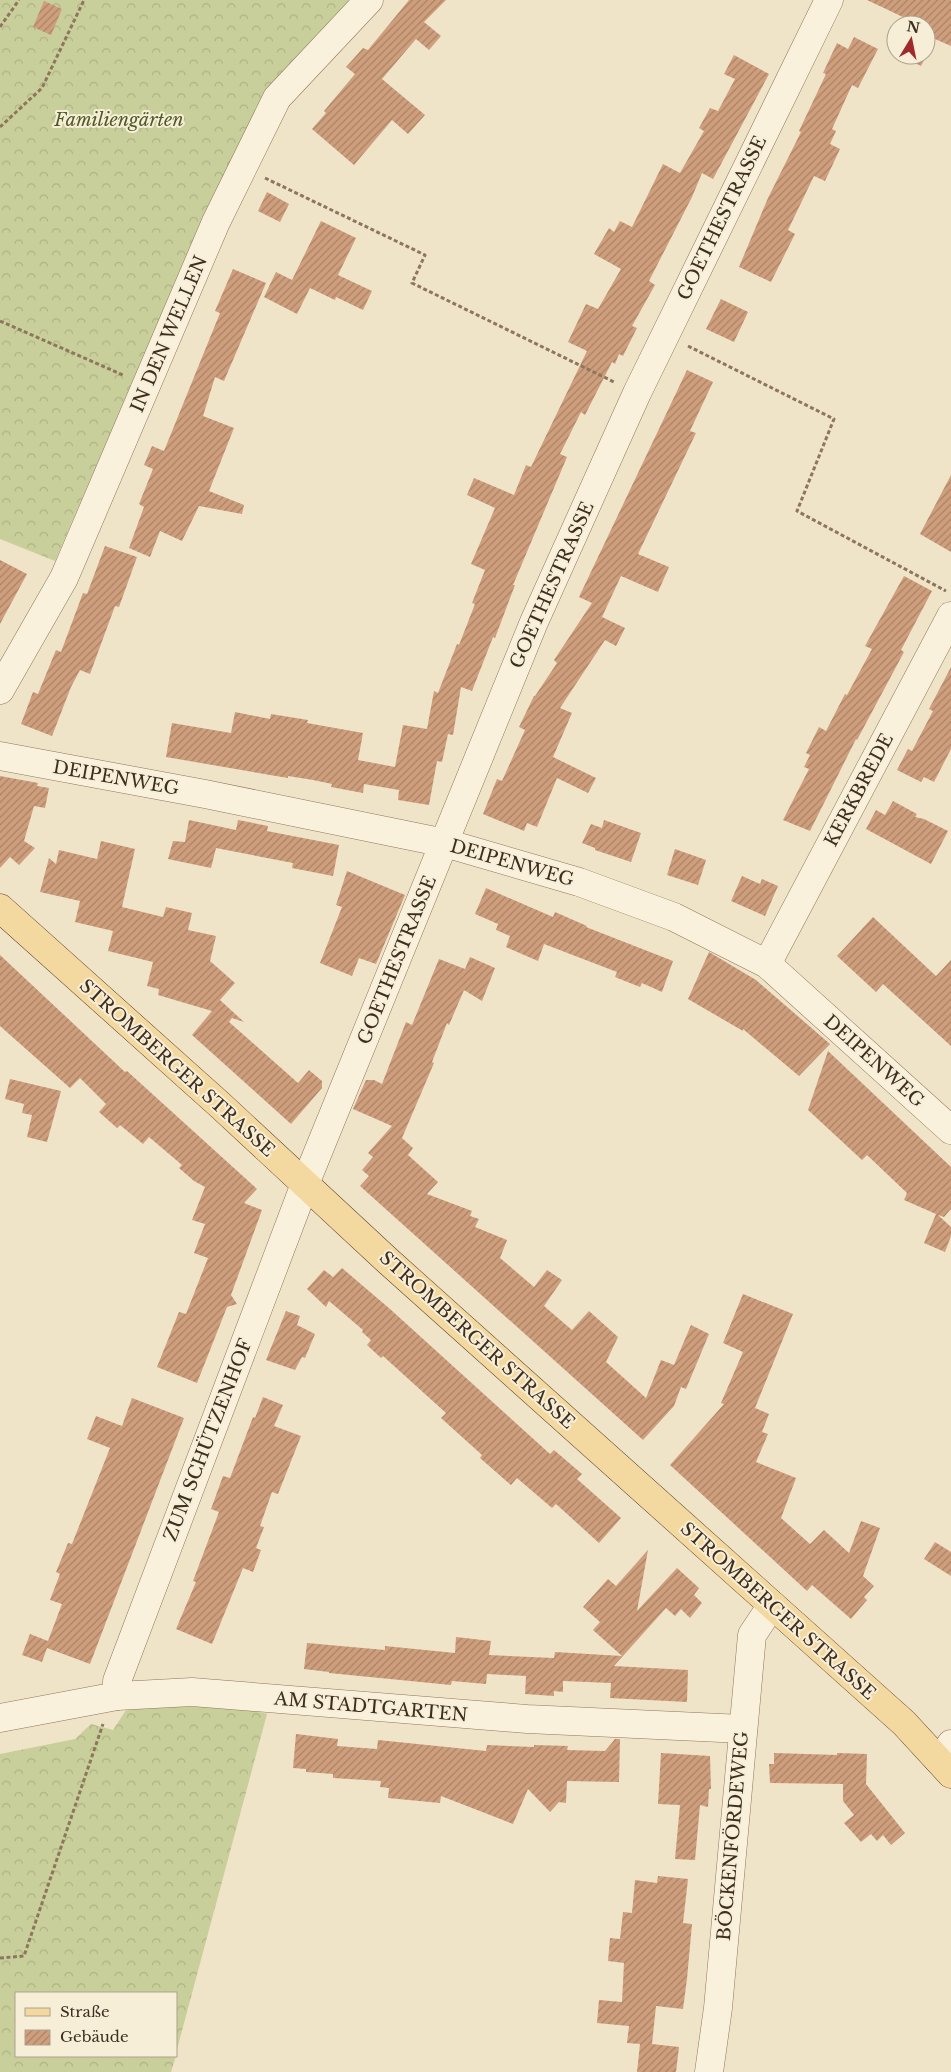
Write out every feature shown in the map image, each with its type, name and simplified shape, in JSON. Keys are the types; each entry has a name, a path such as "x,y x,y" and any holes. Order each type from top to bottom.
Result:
{"main road":[{"name":"STROMBERGER STRASSE","path":"0,908 772,1605 948,1760"}],"street":[{"name":"IN DEN WELLEN","path":"0,690 64,578 216,222 277,98 369,0"},
{"name":"GOETHESTRASSE","path":"305,1184 534,622 637,393 829,0"},
{"name":"KERKBREDE","path":"766,964 951,616"},
{"name":"DEIPENWEG","path":"0,756 205,794 445,843 579,882 674,917 766,964 951,1130"},
{"name":"ZUM SCHÜTZENHOF","path":"117,1696 117,1681 305,1184"},
{"name":"BÖCKENFÖRDEWEG","path":"708,2072 718,2008 752,1635 772,1605"},
{"name":"AM STADTGARTEN","path":"0,1718 117,1696 192,1692 527,1719 743,1729"}],"path":[{"path":"0,27 19,0"},
{"path":"0,127 42,88 84,0"},
{"path":"243,167 425,254 412,283 637,393"},
{"path":"0,321 147,386"},
{"path":"665,336 834,419 797,511 951,593"},
{"path":"0,1958 24,1956 101,1728 117,1696"}],"green space":[{"name":"Familiengärten","path":"0,0 354,0 204,218 55,561 0,539"},
{"path":"130,1704 250,1709 267,1714 178,2046 178,1992 15,1992 15,2057 176,2057 171,2072 0,2072 0,1754 75,1739 91,1724 113,1730"}],"building":[{"path":"409,0 446,0 424,22 441,36 429,50 416,39 382,79 425,115 408,134 392,120 354,165 312,129 326,113 324,111 355,74 346,67 363,48 368,50"},
{"path":"867,0 951,0 951,46 936,39 936,15 899,15"},
{"path":"44,1 62,9 51,35 33,27"},
{"path":"854,37 878,49 858,88 852,85 832,129 836,131 830,144 840,149 825,181 814,176 788,230 795,234 771,282 739,267 768,198 801,132 799,131 826,74 823,73 837,43 848,49"},
{"path":"734,55 769,74 713,179 702,173 692,197 649,281 655,285 632,326 637,328 623,356 619,354 615,364 612,362 585,415 581,412 560,454 567,457 513,585 515,585 495,638 493,637 472,691 461,687 453,735 448,734 442,762 437,761 429,805 398,800 399,790 364,784 363,793 331,787 332,784 313,780 288,776 288,778 166,757 172,723 231,733 235,712 270,719 271,714 308,720 307,723 363,733 358,760 395,767 403,725 427,729 434,691 438,693 457,644 459,645 475,604 472,603 485,570 471,564 495,508 467,495 474,478 514,495 526,465 531,467 587,351 568,342 586,304 598,309 621,269 594,254 609,228 614,232 620,221 632,227 663,164 680,173 704,131 699,128 710,108 718,111 735,79 724,74"},
{"path":"267,192 289,204 280,222 258,211"},
{"path":"321,221 356,238 338,275 372,291 363,310 336,297 335,300 310,288 297,314 264,297 276,272 292,280"},
{"path":"233,269 266,283 224,381 215,377 203,416 234,428 209,491 244,505 242,514 199,506 182,541 160,531 150,557 129,548 144,507 139,504 153,469 144,465 152,446 164,451 220,313 215,311"},
{"path":"721,299 748,312 734,342 706,329"},
{"path":"687,370 713,382 690,431 696,433 638,554 669,567 658,592 621,576 602,617 625,628 616,646 605,640 560,708 572,713 553,757 596,778 588,793 557,778 537,827 527,823 524,831 483,814 497,779 502,781 525,730 519,727 534,696 557,663 554,660 592,603 579,597"},
{"path":"951,475 951,552 920,534"},
{"path":"105,546 137,557 119,607 115,606 90,674 80,670 71,687 52,736 21,724 33,692 38,694 56,650 61,652 83,593 87,594"},
{"path":"0,560 27,574 0,624"},
{"path":"904,576 932,591 901,650 904,652 856,739 810,831 783,820 809,769 804,767 810,755 806,753 819,727 826,731 845,694 847,695 872,649 865,646"},
{"path":"951,667 951,749 934,782 924,777 921,782 897,770 908,749 912,751 933,711 929,709"},
{"path":"0,776 38,783 37,786 49,788 45,808 34,806 24,841 35,848 19,865 10,857 0,868"},
{"path":"893,801 917,814 915,817 924,819 948,831 931,864 866,829 876,810 885,815"},
{"path":"189,820 236,830 238,820 268,826 267,831 339,845 333,876 292,868 293,863 216,848 211,868 168,859 173,841 185,842"},
{"path":"604,820 641,833 631,862 595,850 595,848 582,843 591,824 602,828"},
{"path":"101,841 135,849 122,907 163,917 166,907 192,913 188,930 216,936 210,961 235,983 220,1000 244,1022 232,1018 229,1022 298,1083 309,1070 322,1081 322,1088 291,1124 192,1035 212,1011 158,995 159,989 147,986 153,962 108,951 113,931 75,922 80,901 40,892 49,858 56,864 59,850 97,859"},
{"path":"675,849 706,860 698,885 667,875"},
{"path":"347,871 405,895 376,964 359,958 352,976 320,963 342,907 336,905"},
{"path":"742,876 760,884 762,879 778,886 765,916 731,901"},
{"path":"486,888 553,917 555,912 586,927 673,961 662,992 642,983 640,987 615,977 617,972 544,944 538,961 506,947 510,936 496,930 498,924 475,914"},
{"path":"873,917 936,976 951,960 951,1046 883,984 876,992 837,956"},
{"path":"709,952 756,980 830,1044 799,1076 743,1029 743,1031 688,999"},
{"path":"0,955 125,1072 127,1071 257,1189 244,1203 262,1210 231,1295 237,1304 227,1307 197,1383 157,1367 179,1312 186,1314 208,1258 194,1253 205,1224 192,1220 205,1187 194,1181 179,1168 182,1165 149,1137 143,1144 120,1125 117,1128 99,1112 106,1104 80,1078 70,1088 0,1026"},
{"path":"470,957 495,968 482,1001 464,990 449,1025 447,1023 432,1062 434,1063 402,1138 413,1148 408,1155 438,1182 427,1194 472,1211 470,1216 479,1219 475,1227 507,1240 500,1258 534,1287 547,1270 562,1280 544,1306 572,1330 589,1311 618,1337 606,1362 646,1398 661,1360 674,1365 691,1325 709,1334 686,1389 681,1387 674,1406 643,1440 360,1186 369,1176 362,1170 373,1157 368,1153 392,1126 353,1109 366,1080 374,1080 382,1084 406,1022 412,1025 439,959 465,969"},
{"path":"828,1051 951,1167 951,1209 944,1217 938,1215 951,1227 951,1236 945,1252 924,1243 936,1214 904,1200 907,1193 867,1155 862,1160 808,1110"},
{"path":"10,1079 61,1091 47,1142 27,1137 32,1115 22,1113 24,1104 5,1099"},
{"path":"342,1268 550,1454 554,1450 582,1474 577,1479 621,1518 599,1543 556,1504 552,1508 517,1478 511,1485 480,1458 482,1455 441,1418 446,1413 383,1356 381,1358 367,1345 371,1340 362,1332 363,1330 329,1301 326,1307 307,1289 324,1270 333,1277"},
{"path":"743,1294 793,1314 755,1408 769,1414 762,1432 768,1434 756,1462 796,1478 781,1518 810,1544 824,1530 849,1553 861,1521 880,1528 863,1576 874,1586 864,1597 867,1600 851,1619 812,1585 807,1591 670,1465 724,1404 721,1403 743,1352 723,1343"},
{"path":"286,1311 300,1316 297,1325 315,1334 305,1358 302,1357 295,1370 266,1360"},
{"path":"263,1397 283,1405 274,1426 301,1436 278,1494 272,1492 260,1526 264,1527 256,1548 261,1550 253,1572 243,1568 212,1644 176,1629 196,1582 193,1581 219,1512 211,1509 223,1476 230,1478 253,1417 255,1418"},
{"path":"132,1398 184,1418 90,1664 47,1648 42,1662 22,1655 30,1634 48,1641 62,1604 50,1600 60,1574 56,1572 68,1543 72,1544 110,1448 87,1439 96,1416 122,1426"},
{"path":"935,1542 951,1552 951,1576 924,1559"},
{"path":"648,1550 637,1611 677,1568 699,1588 694,1595 702,1603 690,1618 681,1609 675,1616 666,1608 614,1666 688,1670 687,1702 610,1698 611,1683 563,1681 563,1692 554,1691 554,1696 525,1694 526,1676 487,1674 486,1684 452,1681 451,1685 304,1669 307,1643 385,1650 385,1646 455,1653 456,1637 491,1641 489,1655 554,1658 555,1652 622,1656 593,1630 600,1622 583,1607 608,1579 616,1586"},
{"path":"296,1734 338,1739 337,1746 377,1749 378,1740 486,1751 487,1745 534,1747 534,1745 568,1746 567,1750 605,1751 615,1739 620,1739 619,1782 567,1781 566,1803 559,1802 550,1812 528,1789 513,1824 441,1796 440,1803 388,1798 389,1788 380,1787 381,1781 333,1778 333,1774 306,1772 306,1769 293,1768"},
{"path":"661,1753 710,1756 711,1789 709,1789 708,1807 700,1805 695,1860 675,1859 680,1805 658,1804"},
{"path":"774,1753 867,1754 866,1784 905,1833 891,1845 883,1835 877,1841 871,1834 861,1842 844,1823 854,1815 843,1801 843,1784 770,1783 769,1764 774,1764"},
{"path":"658,1876 688,1879 683,1923 692,1924 687,1979 683,2009 656,2006 652,2044 679,2047 676,2072 637,2072 640,2044 627,2043 629,2026 597,2023 599,2000 622,2002 624,1963 608,1961 610,1938 620,1939 623,1912 632,1913 635,1880 657,1883"}]}
